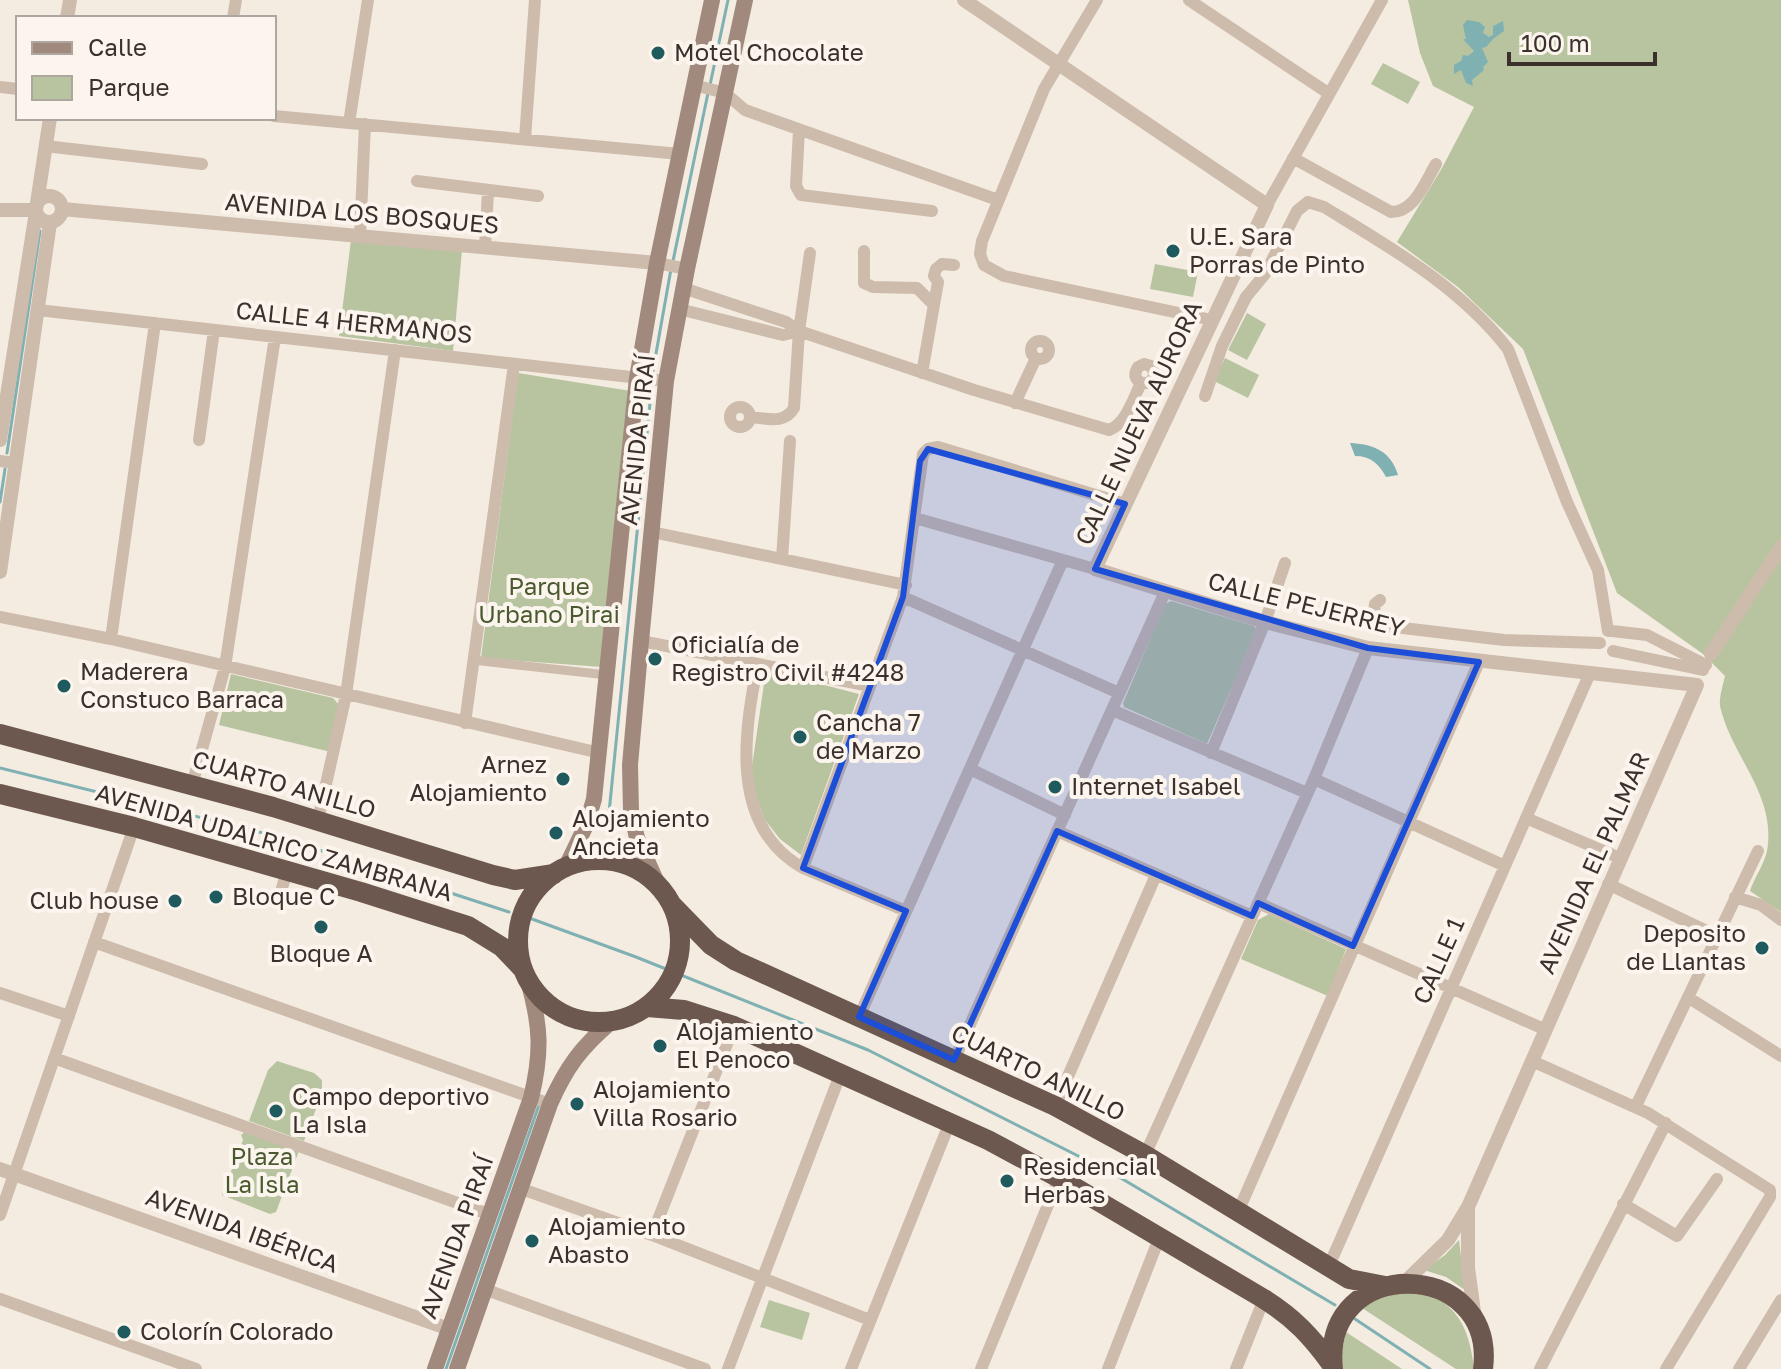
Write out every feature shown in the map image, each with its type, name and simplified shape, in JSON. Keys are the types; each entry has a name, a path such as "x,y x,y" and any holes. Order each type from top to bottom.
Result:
{"highway":[{"name":"CUARTO ANILLO","path":"0,734 318,820 493,875 515,880 560,870"},
{"name":"AVENIDA UDALRICO ZAMBRANA","path":"0,794 134,827 278,878 468,926 502,947 524,974"},
{"path":"599,860 632,867 659,887 672,905 680,936 679,952 674,972 663,991 647,1007 630,1017 611,1022 591,1022 563,1014 539,997 524,974 518,935 529,900 540,885 560,870 599,860"},
{"name":"CUARTO ANILLO","path":"672,905 711,945 736,961 1055,1106 1145,1155 1349,1279 1440,1289 1467,1310 1478,1332"},
{"path":"647,1007 684,1010 734,1026 950,1122 1059,1178 1289,1315 1312,1337 1332,1367"},
{"path":"1332,1367 1333,1344 1338,1329 1358,1300 1375,1289 1395,1284"},
{"path":"1478,1332 1484,1352 1483,1369"},
{"path":"1478,1332 1502,1369"}],"main road":[{"name":"AVENIDA PIRAÍ","path":"560,870 587,823 594,799 641,378 680,154 698,85 712,0"},
{"name":"AVENIDA PIRAÍ","path":"659,887 637,838 631,811 630,765 664,381 721,91 745,0"},
{"name":"AVENIDA PIRAÍ","path":"457,1369 519,1188 541,1101 540,1037 524,974"},
{"name":"AVENIDA PIRAÍ","path":"435,1369 491,1215 541,1101 578,1053 611,1022"}],"street":[{"path":"349,123 368,0"},
{"path":"525,139 535,0"},
{"path":"964,0 1267,205"},
{"path":"1097,0 1057,64 1038,102 998,200 980,254 984,265 1004,276 1212,320"},
{"path":"1189,0 1328,93"},
{"name":"CALLE NUEVA AURORA","path":"1095,569 1267,205 1382,0"},
{"path":"698,85 721,91 745,110 998,200"},
{"path":"276,116 680,154"},
{"path":"0,440 50,120"},
{"path":"360,236 365,124"},
{"path":"799,130 796,186 801,195 932,211"},
{"path":"45,146 202,164"},
{"path":"1293,158 1391,212 1409,206 1436,164"},
{"path":"36,209 43,221 50,223 57,220 62,209 59,201 52,196 43,168"},
{"path":"417,181 538,196"},
{"path":"485,248 488,191"},
{"path":"36,209 43,197 52,196"},
{"path":"1205,396 1222,346 1246,297 1265,274 1297,211 1308,202 1324,207 1434,276 1508,349 1567,502 1598,570 1610,631 1618,636 1620,643 1613,651"},
{"path":"0,210 36,209"},
{"name":"AVENIDA LOS BOSQUES","path":"62,209 660,264"},
{"path":"0,572 50,223"},
{"path":"864,251 864,283 873,287 917,288 934,305"},
{"path":"750,417 778,419 790,414 795,396 799,331 810,253"},
{"path":"660,264 684,269"},
{"path":"922,373 938,282 934,276 936,269 942,264 954,265"},
{"path":"683,288 786,322 799,331 922,373 1109,430 1116,428 1125,415 1141,383"},
{"path":"679,309 783,335 799,331"},
{"name":"CALLE 4 HERMANOS","path":"38,310 664,381"},
{"path":"111,639 155,323"},
{"path":"199,440 214,330"},
{"path":"192,785 225,667 275,337"},
{"path":"318,820 346,695 395,350"},
{"path":"1015,403 1036,358"},
{"path":"465,723 514,364"},
{"path":"782,559 790,441"},
{"path":"803,868 905,591 920,461 928,449 938,447 1125,504"},
{"path":"0,461 15,463"},
{"name":"CALLE PEJERREY","path":"915,518 1265,622 1368,648 1697,685"},
{"path":"652,532 782,559 905,591 1023,651 1119,693"},
{"name":"AVENIDA EL PALMAR","path":"1395,1284 1448,1240 1468,1207 1707,663 1781,547"},
{"path":"859,1017 1063,560"},
{"path":"1211,753 1265,622 1285,563"},
{"path":"954,1060 1165,592"},
{"path":"1380,600 1375,604 1373,620 1386,626 1504,640 1600,643"},
{"path":"0,617 111,639 600,753"},
{"path":"1600,643 1602,636 1610,631 1647,635 1707,663"},
{"path":"641,641 870,686"},
{"path":"1600,643 1606,651 1707,663"},
{"path":"1145,1155 1314,779 1368,648"},
{"path":"473,660 607,675"},
{"path":"1238,1212 1479,662"},
{"path":"758,664 746,755 747,788 755,811 773,841 793,862 906,911"},
{"name":"CALLE 1","path":"1328,1268 1590,673"},
{"path":"1112,710 1307,793"},
{"path":"970,769 1065,815"},
{"path":"1314,779 1505,866"},
{"path":"1526,818 1620,858"},
{"path":"0,1215 7,1172 54,1058 134,827"},
{"path":"1057,831 1156,875 1353,946 1544,1029"},
{"path":"1636,1106 1758,851"},
{"path":"1055,1106 1156,875"},
{"path":"1608,884 1717,936"},
{"path":"1735,897 1761,905 1781,920"},
{"path":"94,942 541,1101"},
{"path":"0,993 69,1016"},
{"path":"1689,998 1781,1056"},
{"path":"652,1235 734,1026"},
{"path":"403,1053 408,1039"},
{"path":"54,1058 491,1215"},
{"path":"1532,1061 1636,1106 1755,1180 1760,1212 1666,1369"},
{"path":"728,1369 840,1075"},
{"path":"851,1369 950,1122"},
{"path":"1540,1369 1666,1123"},
{"name":"AVENIDA IBÉRICA","path":"7,1172 468,1334"},
{"path":"981,1369 1059,1178"},
{"path":"1623,1204 1677,1236 1717,1179"},
{"path":"519,1188 652,1235 870,1320"},
{"name":"AVENIDA EL PALMAR","path":"1468,1207 1468,1268 1478,1332"},
{"path":"1108,1369 1160,1236"},
{"path":"484,1289 705,1369"},
{"path":"0,1299 196,1369"},
{"path":"1236,1369 1264,1299"},
{"path":"1739,1369 1781,1300"}],"highlighted area":[{"path":"928,449 1125,504 1095,569 1368,648 1479,662 1353,946 1258,903 1252,916 1057,831 954,1060 859,1017 906,911 803,868 903,597 920,461"}],"green space":[{"path":"1408,0 1781,0 1781,912 1750,891 1766,856 1768,831 1759,794 1733,742 1720,706 1725,676 1703,654 1617,593 1523,349 1458,287 1397,242 1442,168 1474,107 1433,86 1420,53"},
{"path":"1383,63 1420,82 1408,104 1371,84"},
{"path":"351,240 462,250 453,351 339,336"},
{"path":"1155,264 1198,272 1193,297 1150,289"},
{"path":"1247,313 1266,324 1247,360 1228,350"},
{"path":"1225,358 1259,375 1248,398 1214,381"},
{"name":"Parque Urbano Pirai","path":"518,373 631,391 602,667 481,658"},
{"path":"1171,601 1257,629 1207,744 1124,707 1123,703 1165,604"},
{"name":"Cancha 7 de Marzo","path":"766,670 859,694 801,855 780,839 765,820 750,780"},
{"path":"231,674 333,698 340,706 331,752 219,725"},
{"path":"1269,914 1346,949 1328,996 1241,959 1258,920"},
{"path":"277,1061 314,1073 322,1080 322,1093 304,1141 249,1121 268,1070"},
{"name":"Plaza La Isla","path":"247,1130 299,1151 276,1212 270,1214 222,1195 243,1140 241,1135"},
{"path":"1459,1240 1465,1290 1446,1277 1424,1270"},
{"path":"1386,1292 1426,1294 1450,1308 1467,1336 1474,1369 1456,1369 1362,1308"},
{"path":"769,1300 810,1313 802,1340 760,1327"},
{"path":"1346,1332 1402,1369 1343,1369 1341,1354"}],"water":[{"path":"1467,20 1479,22 1485,27 1483,33 1489,37 1493,35 1493,26 1503,21 1504,31 1482,48 1488,62 1472,80 1473,86 1466,83 1461,70 1454,74 1454,65 1461,61 1463,55 1468,56 1474,51 1463,39 1466,39 1463,25"},
{"path":"1350,443 1380,450 1391,460 1398,475 1386,477 1374,462 1355,456"}],"waterway":[{"path":"710,85 728,0"},
{"path":"673,261 708,93"},
{"path":"7,453 40,231"},
{"path":"652,376 671,269"},
{"path":"607,833 652,383"},
{"path":"0,502 5,469"},
{"path":"0,768 279,837 509,912"},
{"path":"532,919 868,1050 1114,1174 1335,1305"},
{"path":"446,1369 539,1105"},
{"path":"1355,1319 1430,1369"}],"place":[{"name":"Motel Chocolate","path":"658,53"},
{"name":"U.E. Sara Porras de Pinto","path":"1173,251"},
{"name":"Oficialía de Registro Civil #4248","path":"655,659"},
{"name":"Maderera Constuco Barraca","path":"64,686"},
{"name":"Cancha 7 de Marzo","path":"800,737"},
{"name":"Arnez Alojamiento","path":"563,779"},
{"name":"Internet Isabel","path":"1055,787"},
{"name":"Alojamiento Ancieta","path":"556,833"},
{"name":"Bloque C","path":"216,897"},
{"name":"Club house","path":"175,901"},
{"name":"Bloque A","path":"321,927"},
{"name":"Deposito de Llantas","path":"1762,948"},
{"name":"Alojamiento El Penoco","path":"660,1046"},
{"name":"Alojamiento Villa Rosario","path":"577,1104"},
{"name":"Campo deportivo La Isla","path":"276,1111"},
{"name":"Residencial Herbas","path":"1007,1181"},
{"name":"Alojamiento Abasto","path":"532,1241"},
{"name":"Colorín Colorado","path":"124,1332"}]}
